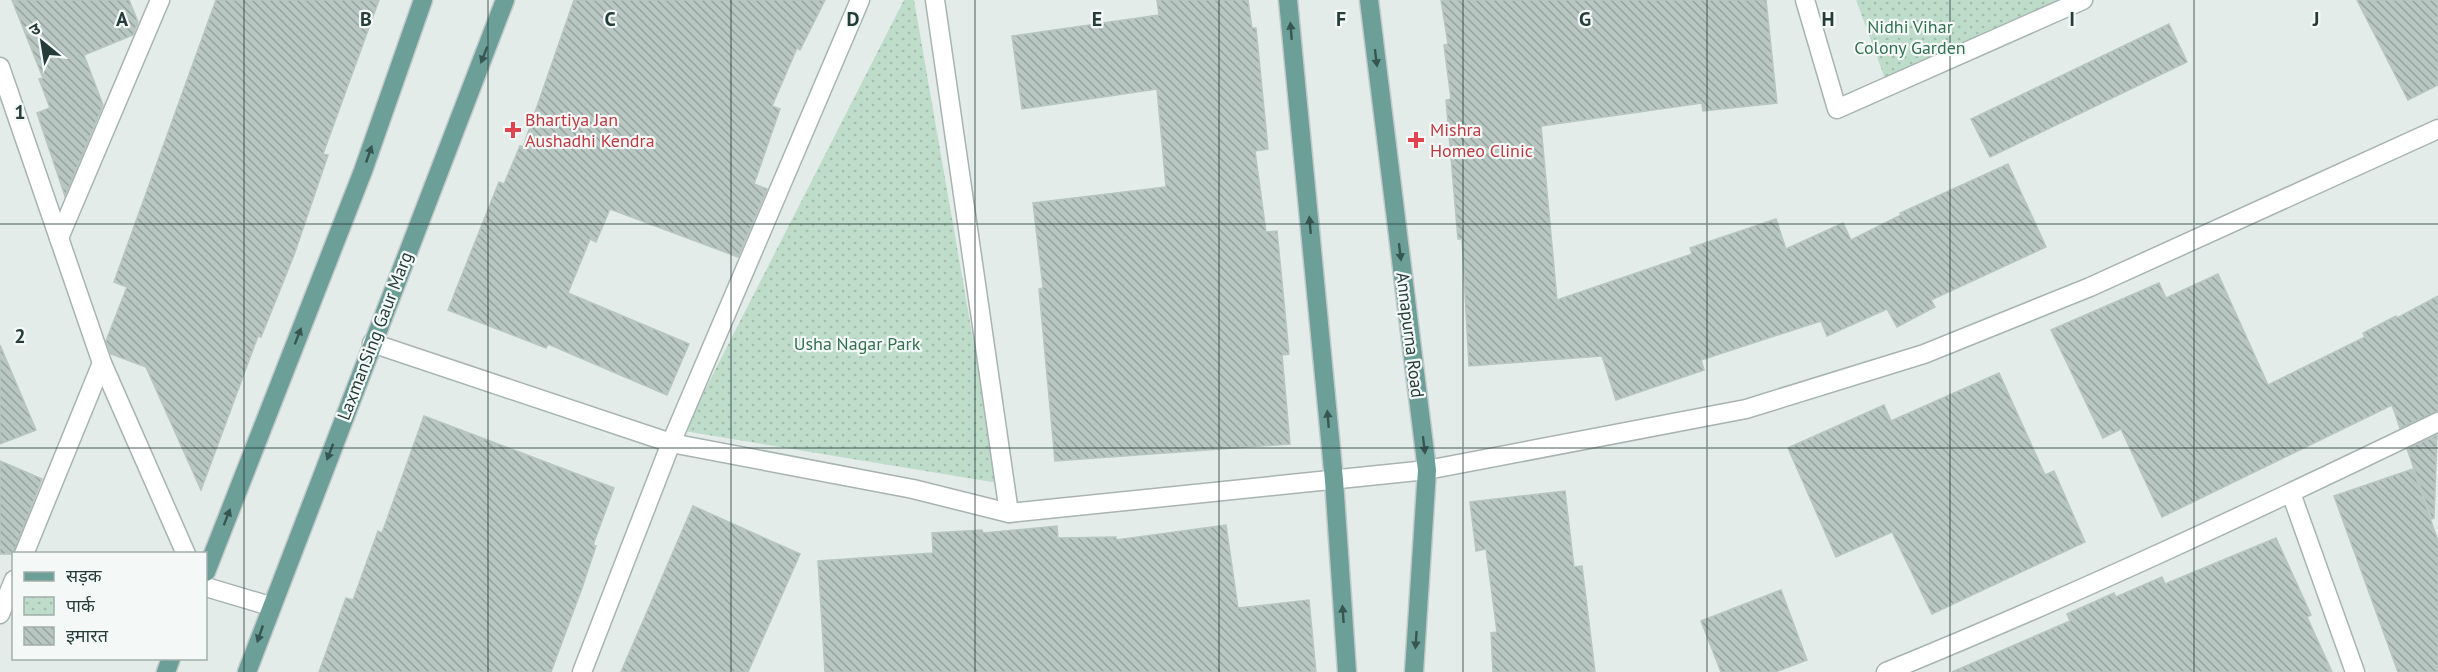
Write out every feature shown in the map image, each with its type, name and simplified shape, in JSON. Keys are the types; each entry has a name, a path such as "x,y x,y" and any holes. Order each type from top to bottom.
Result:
{"main road":[{"path":"207,569 363,171 423,0"},
{"name":"LaxmanSing Gaur Marg","path":"247,672 270,606 505,0"},
{"path":"1288,0 1334,480 1347,672"},
{"name":"Annapurna Road","path":"1369,0 1427,470 1414,672"}],"street":[{"path":"59,238 160,0"},
{"path":"582,672 671,443 861,0"},
{"path":"935,0 1009,513"},
{"path":"1805,0 1837,108 2083,0"},
{"path":"0,68 102,363 185,552"},
{"path":"372,344 671,443 913,489 1009,513 1334,480 1427,470 1746,409 1924,354 2090,286 2438,129"},
{"path":"25,552 102,363"},
{"path":"1886,672 1984,632 2291,493 2438,423"},
{"path":"2291,493 2355,672"},
{"path":"0,614 12,585"},
{"path":"207,587 270,606"}],"green space":[{"name":"Usha Nagar Park","path":"904,0 914,0 998,483 684,431"},
{"name":"Nidhi Vihar Colony Garden","path":"1856,0 2090,0 1888,87"}],"building":[{"path":"12,0 129,0 138,22 133,35 84,55 103,105 65,196 37,113 50,108 39,79 43,78"},
{"path":"216,0 379,0 323,154 328,155 294,255 261,337 258,336 201,490 146,367 111,354 106,341 127,287 114,282"},
{"path":"574,0 825,0 800,50 797,48 772,106 780,109 754,184 767,189 738,257 610,209 596,242 590,239 568,293 689,344 667,395 548,344 546,348 448,310 499,182 504,184 520,146 523,147"},
{"path":"1157,0 1248,0 1252,28 1256,28 1268,149 1255,151 1266,232 1277,231 1289,354 1282,355 1290,444 1055,461 1039,289 1043,288 1033,203 1166,187 1157,89 1022,109 1012,36 1159,15"},
{"path":"1441,0 1766,0 1777,103 1703,111 1702,103 1541,126 1557,300 1692,254 1690,248 1776,219 1786,249 1843,223 1851,240 1901,215 1900,213 2008,164 2046,247 1931,300 1935,307 1897,327 1887,309 1827,336 1821,321 1701,360 1704,370 1616,400 1602,356 1469,366 1462,239 1458,239 1446,100 1451,99 1444,45 1448,44"},
{"path":"2357,0 2438,0 2438,85 2408,100"},
{"path":"2169,24 2187,62 1990,157 1971,119"},
{"path":"2218,274 2268,385 2365,337 2363,333 2438,296 2438,411 2400,428 2392,405 2162,517 2121,429 2103,438 2051,330 2159,283 2166,298"},
{"path":"0,345 36,430 0,444"},
{"path":"1999,373 2045,475 2054,471 2085,542 1932,614 1892,532 1836,557 1788,448 1884,405 1891,421"},
{"path":"424,416 614,488 593,545 596,546 582,588 551,672 319,672 346,598 353,600 378,531 382,533"},
{"path":"2437,435 2434,518 2432,519 2407,449"},
{"path":"0,461 42,479 14,552 0,554"},
{"path":"2413,469 2438,541 2438,672 2398,672 2334,496"},
{"path":"1565,491 1574,567 1582,566 1595,672 1493,672 1491,633 1497,632 1486,549 1476,551 1470,502"},
{"path":"693,506 800,554 748,672 621,672"},
{"path":"1226,525 1238,608 1309,600 1316,672 825,672 818,561 933,553 932,533 982,530 983,533 1057,526 1058,538 1116,537 1116,540"},
{"path":"2276,538 2311,615 2307,617 2332,672 1952,672 2070,621 2067,614 2114,593 2116,597 2162,577 2165,584"},
{"path":"1781,590 1807,660 1775,672 1721,672 1701,621"}],"place":[{"name":"Bhartiya Jan Aushadhi Kendra","path":"513,130"},
{"name":"Mishra Homeo Clinic","path":"1416,140"}]}
